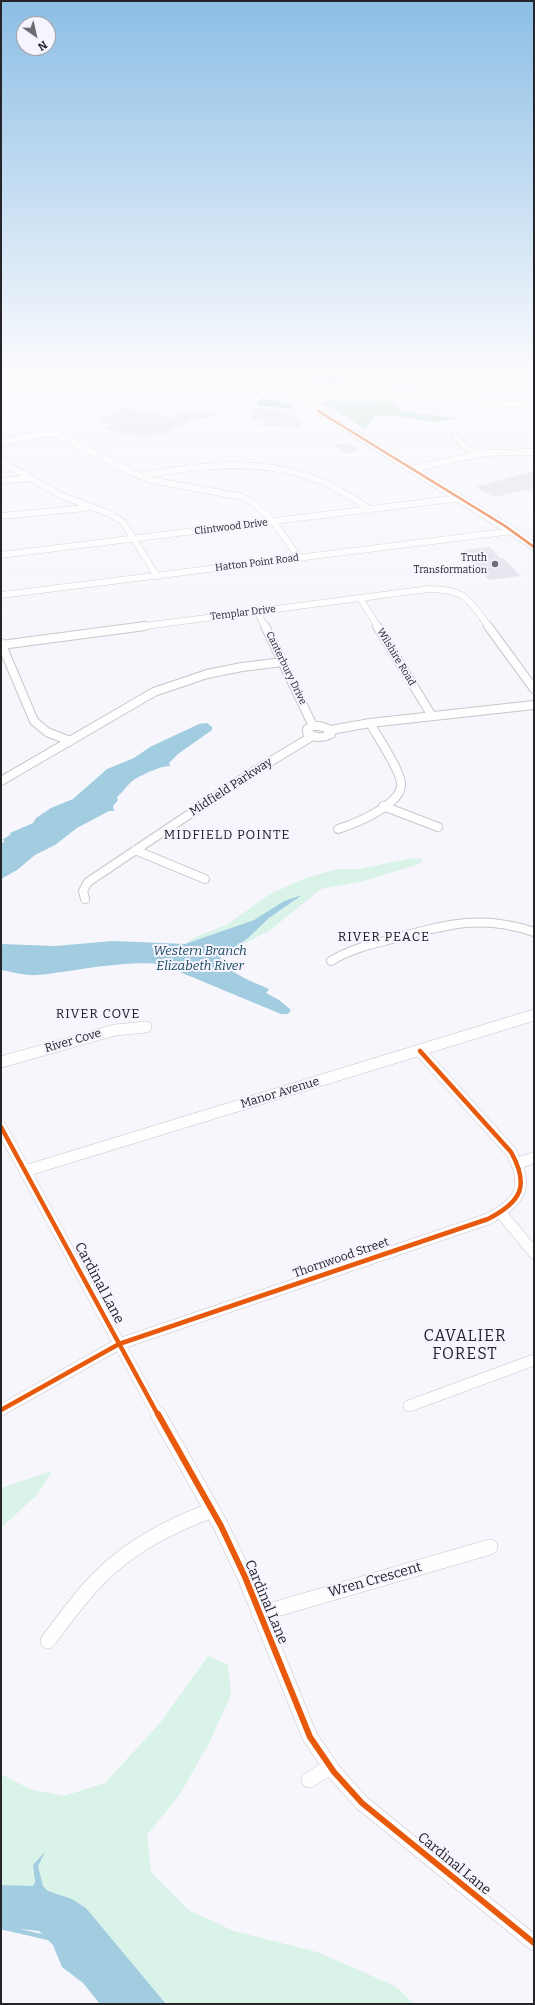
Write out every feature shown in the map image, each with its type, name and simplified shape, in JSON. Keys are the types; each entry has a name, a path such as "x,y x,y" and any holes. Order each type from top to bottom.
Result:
{"main road":[{"path":"403,463 513,531 534,547"}],"street":[{"path":"2,463 60,495 110,514 123,522 157,576"},
{"path":"112,463 139,476 174,486 216,491 243,497 260,506 299,558"},
{"path":"412,468 438,463"},
{"path":"139,476 203,466 274,468 305,475 327,483 371,510"},
{"path":"1,481 30,478"},
{"name":"Clintwood Drive","path":"1,555 460,498"},
{"path":"1,516 71,508 92,508"},
{"name":"Hatton Point Road","path":"1,595 513,531"},
{"name":"Templar Drive","path":"1,644 429,589 444,589 463,595 477,610 534,690"},
{"name":"Wilshire Road","path":"360,598 432,716"},
{"name":"Canterbury Drive","path":"257,611 300,696 313,726"},
{"path":"1,644 34,721 47,732 70,741"},
{"path":"1,782 148,695 171,686 226,670 283,662"},
{"path":"331,730 331,734 326,737 312,737 307,733 308,729 313,726 327,727 331,730 370,723 534,705"},
{"path":"338,829 360,822 396,796 401,786 400,780 370,723"},
{"name":"Midfield Parkway","path":"85,899 83,891 88,882 248,775 312,737"},
{"path":"383,806 438,827"},
{"path":"136,850 205,879"},
{"path":"331,961 354,949 453,923 490,922 532,929"},
{"name":"Manor Avenue","path":"25,1171 534,1015"},
{"name":"River Cove","path":"1,1062 115,1030 146,1027"},
{"name":"Thornwood Street","path":"1,1410 119,1344 501,1213 512,1206 520,1193 521,1173 518,1163 511,1152 420,1051"},
{"name":"Cardinal Lane","path":"1,1127 119,1344 212,1510 245,1577 310,1737 330,1767 362,1803 534,1943"},
{"path":"518,1163 534,1158"},
{"path":"501,1213 534,1253"},
{"path":"409,1406 534,1360"},
{"path":"48,1641 96,1580 130,1551 172,1526 212,1510"},
{"name":"Wren Crescent","path":"259,1614 490,1547"},
{"path":"309,1780 330,1767"}],"green space":[{"path":"412,858 423,859 419,864 364,881 321,889 269,931 220,956 247,939 269,918 299,896 284,901 254,920 185,944 195,937 226,925 270,894 306,878 337,869 359,869"},
{"path":"52,1471 37,1495 1,1528 1,1488"},
{"path":"208,1656 228,1665 231,1695 209,1743 180,1794 147,1835 151,1872 190,1911 234,1931 317,1952 395,1986 414,2004 166,2004 86,1908 72,1899 48,1891 43,1886 37,1866 44,1854 33,1865 35,1882 33,1887 1,1885 1,1774 30,1789 64,1796 105,1783 160,1723"}],"water":[{"path":"207,723 212,727 212,730 178,754 169,763 170,766 162,767 149,772 130,783 117,797 118,800 113,806 114,811 109,811 77,828 55,845 35,855 17,870 1,879 1,844 5,841 2,840 11,834 10,833 33,823 36,818 51,808 73,799 107,769 134,758 150,747 199,724"},
{"name":"Western Branch Elizabeth River","path":"302,895 269,918 247,939 220,956 223,962 234,972 269,989 266,993 279,1000 291,1010 288,1014 281,1014 164,965 149,963 109,965 51,974 33,975 1,970 1,944 55,946 113,941 185,944 254,920 284,901"},
{"path":"45,1852 38,1866 43,1886 48,1891 72,1899 86,1908 166,2004 100,2004 83,1983 62,1967 53,1945 39,1931 1,1927 1,1885 33,1886 35,1882 33,1865"}],"building":[{"path":"530,472 534,474 534,488 494,497 476,487"},
{"name":"Truth Transformation","path":"490,547 500,558 504,558 520,576 489,580 464,550"}],"waterway":[{"path":"1,1927 49,1938"}],"cycle path":[{"path":"402,463 505,526 534,547"},
{"path":"1,1410 119,1344 488,1219 508,1207 520,1192 522,1184 521,1174 511,1152 420,1051"},
{"path":"1,1127 154,1407 221,1526 245,1577 310,1737 334,1772 362,1803 534,1943"}],"place":[{"name":"Truth Transformation","path":"495,564"}],"district":[{"name":"MIDFIELD POINTE","path":"227,835"},
{"name":"RIVER PEACE","path":"384,937"},
{"name":"RIVER COVE","path":"98,1014"},
{"name":"CAVALIER FOREST","path":"465,1346"}]}
